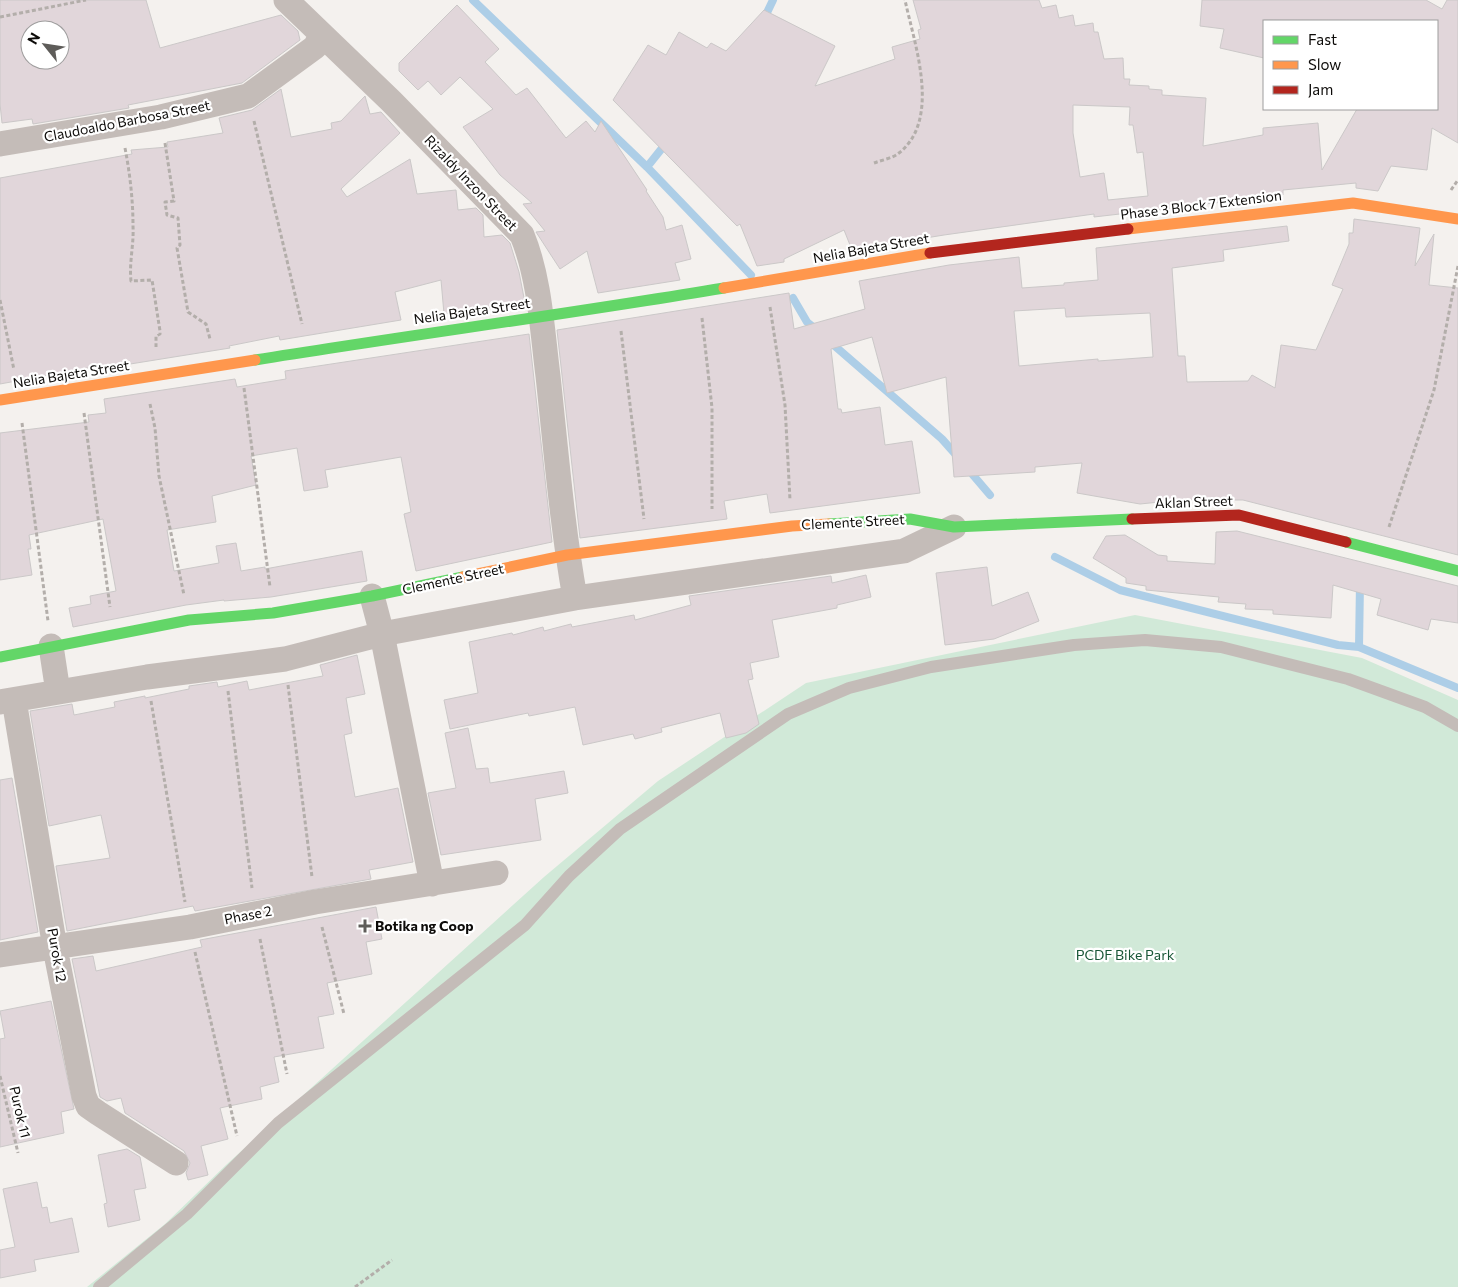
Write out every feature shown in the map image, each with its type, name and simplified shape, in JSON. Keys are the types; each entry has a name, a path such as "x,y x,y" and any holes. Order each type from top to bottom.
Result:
{"street":[{"name":"Rizaldy Inzon Street","path":"286,0 391,101 522,235 532,260 567,555 575,598"},
{"name":"Claudoaldo Barbosa Street","path":"0,144 161,117 248,96 327,40"},
{"name":"Phase 3 Block 7 Extension","path":"947,250 1352,203 1435,214 1458,220"},
{"name":"Nelia Bajeta Street","path":"0,400 161,376 309,351 618,306 947,250"},
{"name":"Aklan Street","path":"954,527 1239,515 1458,571"},
{"name":"Clemente Street","path":"0,657 190,620 273,613 372,596 567,555 712,538 792,526 910,519 954,527"},
{"path":"7,701 224,666 285,659 382,634 575,598 904,551 954,527"},
{"path":"372,596 382,634 432,884"},
{"path":"51,646 58,692"},
{"name":"Purok 12","path":"7,701 84,1096 88,1106 176,1163"},
{"name":"Phase 2","path":"0,955 55,948 496,872"}],"lane":[{"path":"99,1287 187,1214 278,1123 526,926 569,876 620,829 788,714 849,688 931,667 1074,645 1145,640 1221,647 1348,678 1425,707 1458,726"}],"path":[{"path":"0,17 86,0"},
{"path":"874,163 899,154 914,137 923,101 920,62 905,0"},
{"path":"248,96 309,351"},
{"path":"161,117 174,201 165,202 167,215 178,218 180,245 177,248 188,312 206,324 216,366"},
{"path":"119,123 130,175 134,228 129,261 131,281 152,280 160,332 156,336 155,342 161,376"},
{"path":"1380,551 1434,390 1458,266"},
{"path":"766,282 785,405 792,526"},
{"path":"699,292 712,408 712,538"},
{"path":"0,300 19,397 51,646"},
{"path":"618,306 648,545"},
{"path":"240,363 259,490 273,613"},
{"path":"144,378 155,428 159,476 190,620"},
{"path":"80,388 113,635"},
{"path":"285,659 316,902 344,1014"},
{"path":"224,666 255,914 287,1074"},
{"name":"Purok 11","path":"0,1076 18,1153"},
{"path":"355,1287 392,1260"}],"green space":[{"name":"PCDF Bike Park","path":"1135,615 1362,658 1458,700 1458,1287 87,1287 165,1224 226,1165 544,877 658,781 806,683"}],"building":[{"path":"0,0 146,0 160,48 281,15 298,31 300,40 242,83 128,105 129,108 33,124 32,119 2,123 0,104"},
{"path":"913,0 1039,0 1042,8 1056,5 1059,18 1073,15 1075,26 1093,23 1094,32 1098,32 1104,59 1123,58 1124,79 1130,79 1129,85 1149,86 1149,89 1162,90 1162,95 1206,98 1203,146 1263,135 1263,128 1318,123 1322,170 1356,110 1438,110 1438,20 1263,20 1263,58 1220,48 1224,29 1200,26 1202,0 1426,0 1442,9 1447,0 1458,0 1458,143 1432,128 1427,170 1391,166 1378,191 1356,188 1356,183 1283,190 1283,195 1094,217 1094,214 852,250 844,230 784,259 784,262 757,266 740,224 737,226 613,100 648,45 666,55 679,32 707,48 711,43 726,51 764,10 835,46 815,86 895,59 892,47 920,39 918,30 921,29","holes":["1073,105 1130,107 1129,125 1133,125 1137,153 1143,152 1148,196 1108,200 1104,173 1080,177 1073,133"]},
{"path":"457,5 499,49 485,62 516,95 527,88 566,138 586,121 595,132 601,121 647,190 663,217 666,230 682,225 691,259 675,263 680,280 598,293 587,251 560,269 536,232 545,231 523,204 532,203 500,175 463,127 493,109 460,77 441,95 428,81 418,90 399,71 399,63"},
{"path":"281,89 291,137 332,129 331,123 341,121 365,96 370,114 381,112 400,133 341,189 347,197 410,159 417,194 456,190 458,210 476,208 483,215 484,237 502,235 510,243 519,272 525,303 444,314 441,280 395,292 401,320 280,340 279,336 229,346 230,348 99,369 98,366 0,384 0,178 132,154 131,150 168,147 167,142 223,133 219,118 252,110"},
{"path":"1354,219 1420,228 1415,266 1434,234 1429,285 1458,288 1458,555 1243,500 1179,500 1140,504 1077,493 1082,463 1035,467 1035,472 954,477 946,377 887,393 872,337 831,349 838,409 841,409 842,413 880,407 885,445 912,441 920,493 770,513 767,494 724,501 727,519 580,538 557,330 789,293 794,329 865,309 859,281 949,265 1019,257 1022,288 1064,285 1064,283 1098,280 1096,248 1287,226 1289,241 1223,250 1224,261 1172,268 1178,356 1185,356 1187,382 1248,381 1252,375 1275,388 1281,345 1316,350 1343,289 1332,285 1349,244 1349,233 1353,233","holes":["1065,308 1066,317 1150,313 1153,357 1098,361 1098,359 1019,366 1014,311"]},
{"path":"529,334 552,542 416,571 404,514 411,512 401,457 325,470 328,487 304,491 297,448 251,456 256,485 212,496 216,522 167,530 174,571 219,563 216,546 236,543 241,571 265,567 265,569 362,551 367,581 271,597 186,605 73,627 69,608 91,604 90,596 116,591 103,519 29,535 31,549 28,549 32,575 0,580 0,433 89,422 88,415 106,413 104,399 235,379 237,387 286,379 285,371"},
{"path":"1237,531 1458,586 1458,623 1431,619 1428,630 1377,615 1381,599 1333,585 1331,618 1273,614 1273,610 1245,609 1246,604 1218,602 1219,597 1146,590 1146,586 1126,583 1126,578 1093,558 1106,536 1125,535 1158,555 1167,556 1167,561 1215,564 1216,532"},
{"path":"987,567 992,606 1028,592 1039,621 994,639 945,645 936,573"},
{"path":"866,575 871,597 837,605 837,608 772,620 779,657 750,663 753,679 748,680 759,724 746,733 726,738 720,713 661,728 662,732 635,739 633,734 583,745 575,707 529,716 528,713 450,729 444,700 478,693 469,642 512,633 513,635 543,627 544,631 571,624 572,627 634,615 635,620 691,605 689,596 831,576 832,583"},
{"path":"357,655 365,694 346,698 352,733 344,735 355,797 398,788 413,862 369,870 371,879 195,911 193,906 67,931 56,866 110,858 101,815 49,826 30,711 72,704 74,715 115,707 114,702 145,696 145,698 189,689 189,686 217,682 218,687 247,681 249,690 323,676 320,665"},
{"path":"468,728 476,769 488,768 490,783 564,771 568,793 535,799 541,840 441,855 428,793 456,788 445,733"},
{"path":"12,778 38,932 0,940 0,780"},
{"path":"376,907 382,939 366,942 372,974 327,983 334,1014 318,1017 324,1048 274,1057 279,1082 260,1087 262,1099 220,1108 228,1139 201,1146 208,1175 188,1180 186,1173 190,1163 184,1151 125,1113 121,1098 107,1101 100,1097 72,959 93,956 96,971 202,947 200,940"},
{"path":"51,1001 74,1109 61,1112 64,1133 0,1147 0,1039 5,1038 0,1011"},
{"path":"127,1149 140,1157 146,1188 134,1190 140,1220 108,1227 104,1204 107,1203 98,1155"},
{"path":"37,1182 42,1208 47,1207 50,1223 72,1218 79,1252 34,1260 36,1271 0,1278 0,1250 15,1247 3,1189"}],"waterway":[{"path":"473,0 647,167 751,275"},
{"path":"763,21 773,0"},
{"path":"647,167 667,142"},
{"path":"793,298 807,322 817,330"},
{"path":"829,341 942,439 958,457"},
{"path":"967,468 990,495"},
{"path":"1055,557 1120,590 1338,645 1359,647 1458,688"},
{"path":"1359,647 1360,583"}],"traffic: fast":[{"path":"255,360 724,288"},
{"path":"829,524 910,519 954,527 1132,519"},
{"path":"1346,542 1458,571"},
{"path":"0,657 189,620 273,613 372,596 463,577"}],"traffic: slow":[{"path":"1128,229 1353,203 1458,219"},
{"path":"724,288 930,253"},
{"path":"0,400 255,360"},
{"path":"463,577 567,555 792,526 829,524"}],"traffic: jam":[{"path":"930,253 1128,229"},
{"path":"1132,519 1239,515 1346,542"}],"place":[{"name":"Botika ng Coop","path":"365,926"}]}
